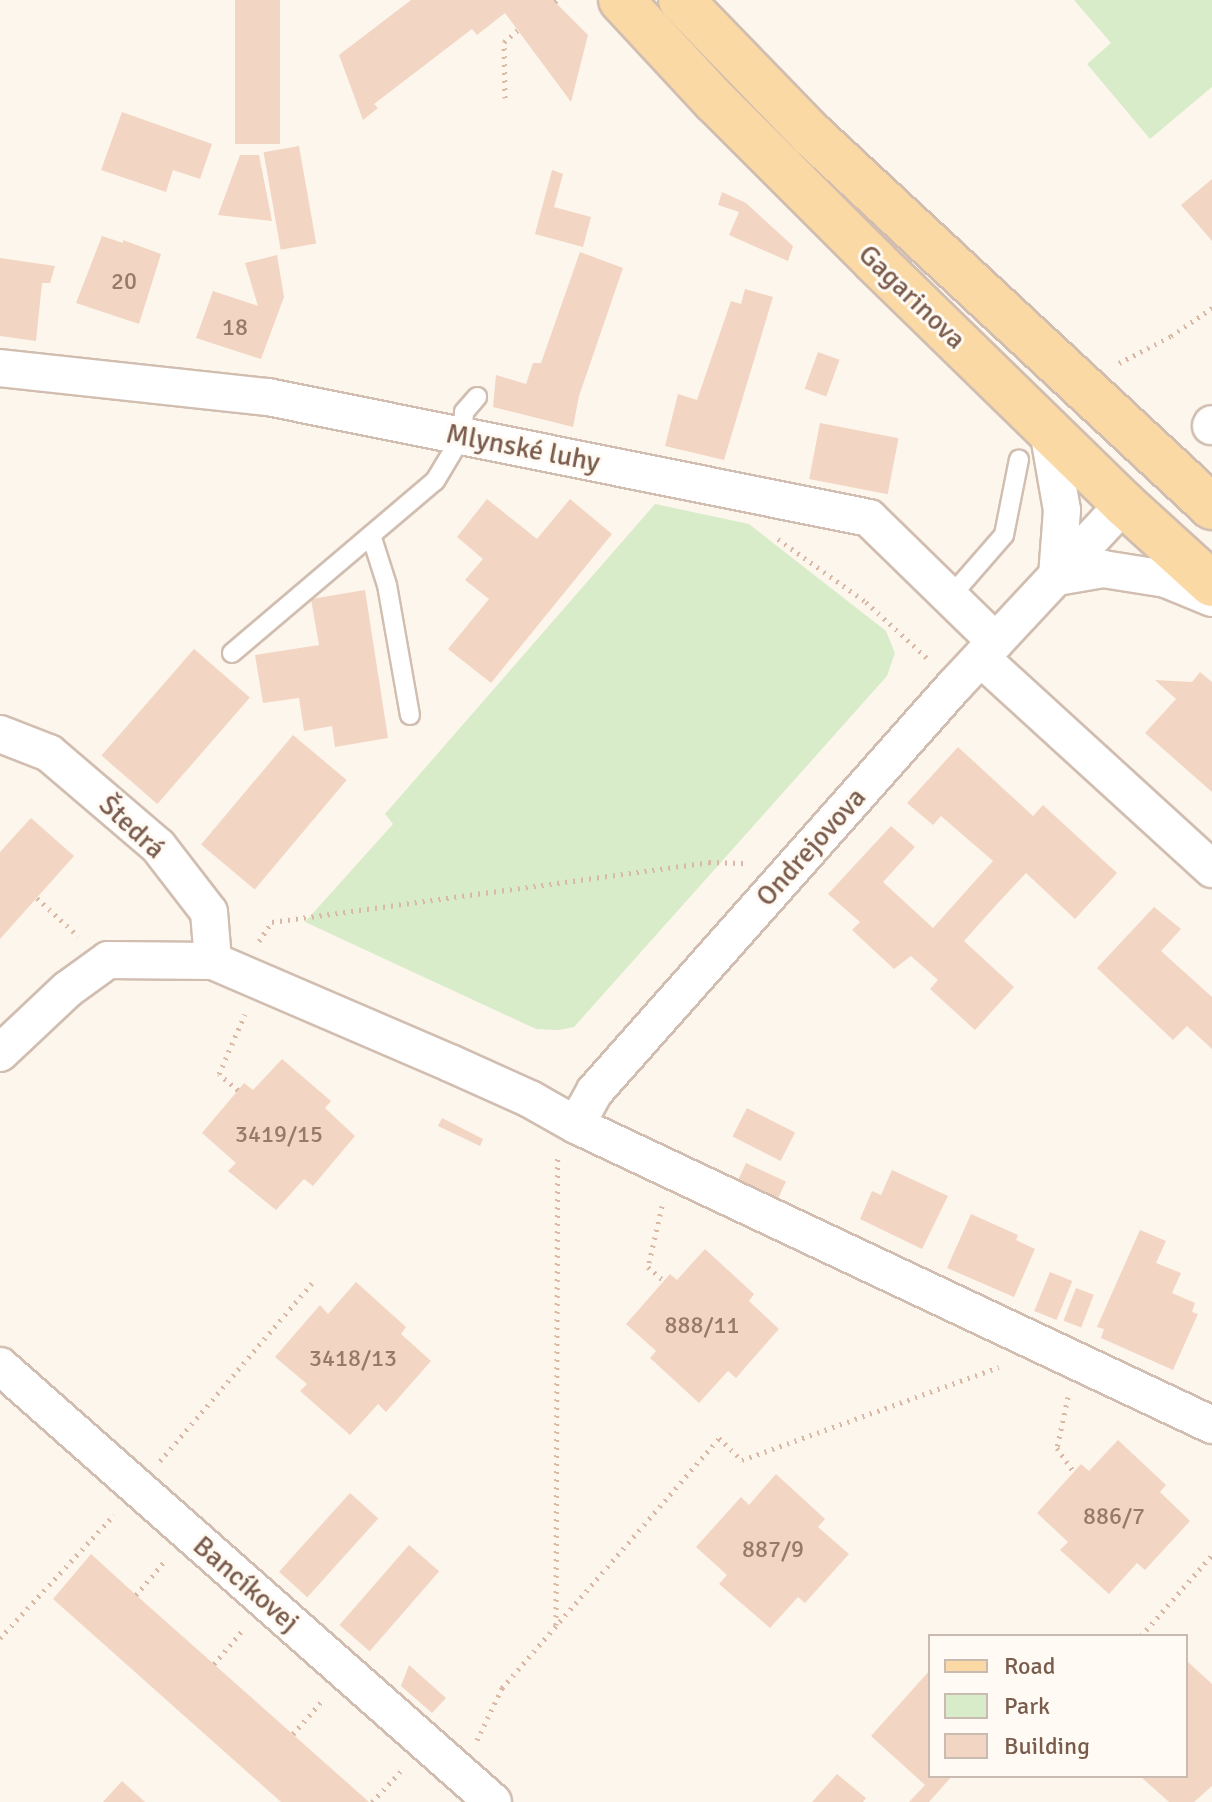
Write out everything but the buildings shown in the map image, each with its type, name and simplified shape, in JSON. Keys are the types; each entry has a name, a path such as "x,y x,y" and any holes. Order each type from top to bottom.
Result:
{"main road":[{"name":"Gagarinova","path":"621,0 1034,444 1124,504 1212,584"},
{"name":"Gagarinova","path":"681,0 813,136 1212,507"},
{"path":"1111,413 1127,442 1132,473 1124,504 1212,528"}],"street":[{"name":"Mlynské luhy","path":"0,368 268,397 869,518 950,597 985,642"},
{"path":"1034,444 1062,510 1057,577 1103,569 1166,579 1212,598"},
{"name":"Ondrejovova","path":"567,1138 595,1091 985,642 1057,577 1124,504"},
{"path":"985,642 1212,869"},
{"name":"Štedrá","path":"0,734 49,753 158,846 209,912 212,945"},
{"path":"0,1053 68,989 108,960 212,945 490,1081 567,1138 1212,1425"},
{"name":"Bancíkovej","path":"0,1366 470,1790"}],"lane":[{"path":"232,653 435,481 462,436 464,412 477,397"},
{"path":"950,597 1004,535 1034,444"},
{"path":"371,535 387,585 410,715"}],"path":[{"path":"505,98 504,42 518,30"},
{"path":"1108,369 1171,336 1212,308"},
{"path":"771,534 866,602 908,637 937,669 985,642"},
{"path":"259,941 272,922 709,862 750,863"},
{"path":"37,898 88,945"},
{"path":"212,945 259,941 273,948"},
{"path":"238,1090 219,1074 248,1008"},
{"path":"556,1625 567,1138"},
{"path":"663,1199 648,1267 664,1281"},
{"path":"0,1638 137,1488 312,1283"},
{"path":"470,1790 502,1688 719,1438 742,1460 1001,1366"},
{"path":"1070,1391 1057,1448 1074,1472"},
{"path":"1143,1634 1212,1555"},
{"path":"136,1595 170,1556"},
{"path":"214,1664 248,1625"},
{"path":"293,1734 327,1695"},
{"path":"372,1802 404,1767"}],"green space":[{"path":"1074,0 1212,0 1212,87 1150,139 1087,64 1111,43"},
{"path":"655,504 749,524 886,631 895,653 887,676 574,1027 536,1029 305,922 393,824 385,814"}]}
